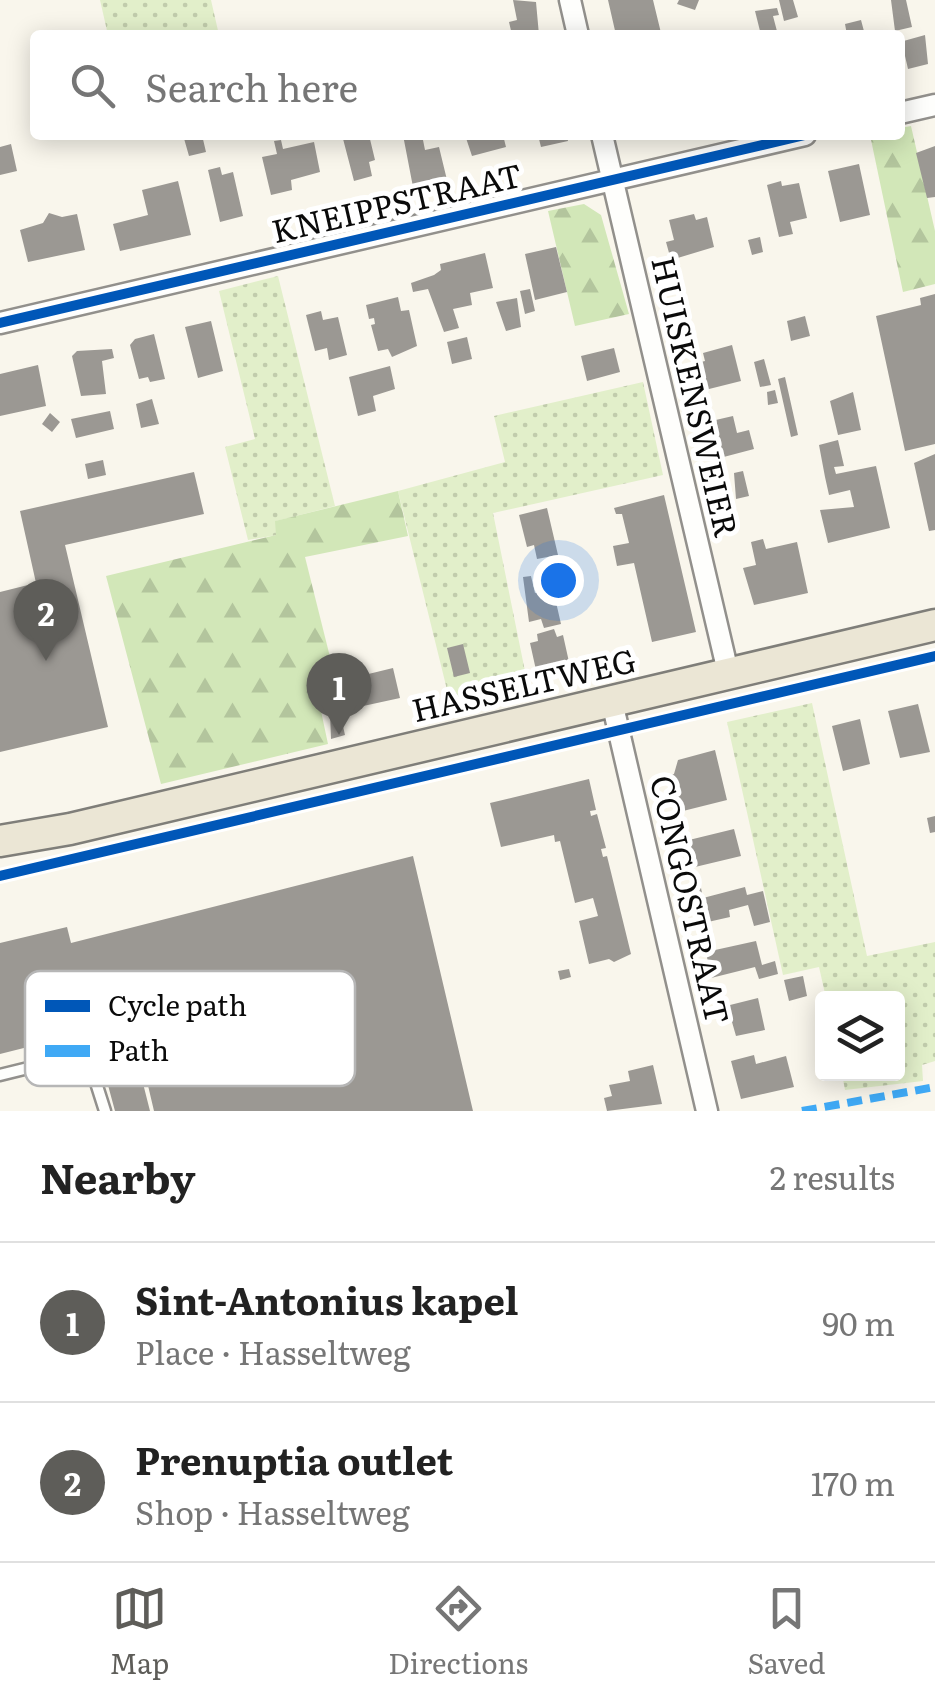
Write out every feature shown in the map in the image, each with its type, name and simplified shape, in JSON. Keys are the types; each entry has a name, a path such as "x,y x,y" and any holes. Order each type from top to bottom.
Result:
{"main road":[{"name":"HASSELTWEG","path":"0,841 70,829 935,625"},
{"name":"HASSELTWEG","path":"0,853 70,829"}],"street":[{"path":"570,0 577,30"},
{"path":"905,112 935,105"},
{"name":"HUISKENSWEIER","path":"603,140 728,672"},
{"name":"KNEIPPSTRAAT","path":"0,323 783,140"},
{"name":"CONGOSTRAAT","path":"612,702 707,1111"}],"lane":[{"path":"0,1075 25,1069"},
{"path":"96,1086 104,1111"}],"green space":[{"path":"100,0 211,0 218,30 107,30"},
{"path":"911,126 935,231 935,284 903,292 871,140 905,140 905,127"},
{"path":"584,204 601,215 629,314 575,326 548,211"},
{"path":"278,276 335,506 276,521 277,535 248,540 225,447 255,439 219,291"},
{"path":"643,382 663,475 493,513 530,696 453,714 398,491 505,462 494,416"},
{"path":"398,491 408,536 305,557 342,705 321,711 328,744 161,784 106,576 276,535 275,521"},
{"path":"812,703 867,956 935,942 935,1061 922,1065 923,1081 845,1090 843,1081 905,1081 905,991 824,991 819,967 783,975 727,722"}],"building":[{"path":"513,0 536,2 539,30 511,30 509,22 517,20"},
{"path":"608,0 653,0 660,30 615,30"},
{"path":"679,0 699,0 695,10 677,4"},
{"path":"779,0 793,0 798,17 784,21"},
{"path":"891,0 906,0 912,27 895,30"},
{"path":"777,8 779,15 773,16 777,30 760,30 755,11"},
{"path":"861,20 864,30 846,30 845,24"},
{"path":"925,35 928,64 908,69 905,41"},
{"path":"184,140 203,140 206,152 189,156"},
{"path":"281,140 283,149 314,142 320,172 291,180 292,190 271,195 262,157 277,154 274,141"},
{"path":"343,140 370,140 375,160 369,162 372,176 354,181"},
{"path":"404,140 423,140 425,150 439,147 447,180 413,187"},
{"path":"467,140 504,140 506,147 472,156"},
{"path":"539,140 568,140 568,141 541,147"},
{"path":"11,144 17,171 0,175 0,147"},
{"path":"935,146 935,197 927,198 916,153"},
{"path":"859,164 870,215 840,222 828,171"},
{"path":"220,167 222,175 233,172 243,216 220,222 208,170"},
{"path":"178,181 191,235 120,251 113,224 148,215 142,190"},
{"path":"781,181 782,186 799,183 807,218 790,222 793,234 779,237 767,185"},
{"path":"49,213 62,217 77,214 85,250 28,262 20,230 43,223"},
{"path":"694,214 696,220 707,217 714,247 671,260 666,242 674,240 669,220"},
{"path":"760,237 763,252 752,255 748,240"},
{"path":"556,247 567,292 535,300 525,254"},
{"path":"485,253 493,288 470,293 472,305 453,309 459,328 444,332 428,289 413,292 411,283 434,275 441,270 440,264"},
{"path":"530,289 535,311 525,314 520,291"},
{"path":"935,294 935,444 905,451 876,316 921,305 920,298"},
{"path":"398,297 401,311 409,310 417,346 392,357 388,349 378,351 371,325 375,324 374,318 369,319 366,305"},
{"path":"517,298 521,327 506,331 496,302"},
{"path":"321,311 323,320 338,317 347,355 329,360 327,348 315,351 306,315"},
{"path":"805,316 810,336 791,341 787,321"},
{"path":"211,321 223,371 198,378 185,327"},
{"path":"154,334 165,379 150,382 148,377 139,379 130,345 135,339"},
{"path":"467,337 472,359 452,364 447,342"},
{"path":"732,345 741,381 701,391 692,364 705,361 703,353"},
{"path":"614,348 620,372 587,381 581,356"},
{"path":"112,349 114,358 102,361 106,394 81,396 72,356 77,351"},
{"path":"764,359 771,385 760,387 754,362"},
{"path":"38,365 46,406 0,416 0,374"},
{"path":"390,366 395,389 373,396 376,411 358,416 349,377"},
{"path":"785,377 798,435 791,437 778,379"},
{"path":"775,390 778,403 768,405 767,392"},
{"path":"853,392 861,430 838,435 830,401"},
{"path":"152,399 159,424 141,428 136,404"},
{"path":"110,411 114,429 76,438 71,419"},
{"path":"50,413 60,422 52,432 42,424"},
{"path":"733,416 737,433 749,430 754,449 716,459 707,422"},
{"path":"838,440 844,466 834,467 836,474 876,466 890,528 828,543 820,510 854,507 850,490 829,495 819,445"},
{"path":"935,454 935,530 929,531 914,463"},
{"path":"103,460 106,475 88,479 85,464"},
{"path":"743,471 749,496 736,499 734,473"},
{"path":"194,472 204,514 65,545 108,727 0,752 0,592 36,583 20,511"},
{"path":"664,495 696,632 652,642 634,563 617,566 613,546 629,543 622,514 616,514 614,508"},
{"path":"547,508 558,555 537,559 534,545 527,547 519,515"},
{"path":"763,539 766,549 797,542 808,593 754,605 743,568 756,565 751,542"},
{"path":"531,576 535,593 553,589 561,624 544,628 541,619 529,622 523,577"},
{"path":"554,629 557,637 563,635 569,662 536,670 530,643 538,641 537,634"},
{"path":"463,644 470,673 454,677 447,648"},
{"path":"393,668 400,698 354,708 348,679"},
{"path":"918,704 930,752 900,758 888,711"},
{"path":"330,712 340,713 345,735 331,739"},
{"path":"860,719 870,764 843,771 832,726"},
{"path":"715,750 727,800 675,813 667,777 674,774 678,760"},
{"path":"589,779 596,810 590,811 591,816 597,814 606,848 601,849 603,857 607,856 631,954 614,962 609,959 589,964 579,921 598,916 593,898 575,903 560,841 555,842 554,835 501,847 490,803"},
{"path":"935,816 935,832 930,833 927,818"},
{"path":"734,829 741,856 695,867 689,840"},
{"path":"413,856 473,1111 154,1111 148,1086 355,1086 355,971 25,971 25,1048 0,1054 0,943 67,927 71,943"},
{"path":"745,887 747,895 763,891 770,922 754,926 748,905 729,910 730,917 699,924 691,890 701,888 703,898"},
{"path":"756,941 762,965 775,961 778,974 759,979 755,967 711,978 706,952"},
{"path":"569,969 571,977 560,980 558,971"},
{"path":"803,976 807,996 789,1001 784,980"},
{"path":"758,998 765,1030 736,1036 732,1022 726,1023 722,1007"},
{"path":"754,1055 756,1064 786,1056 794,1087 741,1099 731,1061"},
{"path":"653,1065 662,1104 607,1111 604,1098 612,1096 609,1085 630,1081 628,1071"},
{"path":"108,1086 144,1086 150,1111 115,1111"}],"marked path":[{"path":"802,1111 935,1087"}],"cycle path":[{"path":"0,323 784,140"},
{"path":"0,876 935,656"}],"place":[{"name":"Prenuptia outlet","path":"46,661"},
{"name":"Sint-Antonius kapel","path":"339,735"}]}
